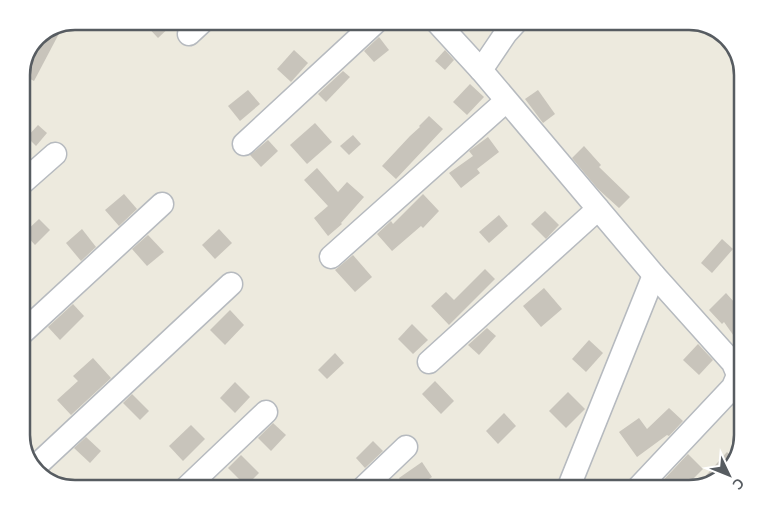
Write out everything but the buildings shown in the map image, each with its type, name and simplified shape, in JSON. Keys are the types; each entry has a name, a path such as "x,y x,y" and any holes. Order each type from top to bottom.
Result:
{"street":[{"path":"244,144 367,30"},
{"path":"444,30 481,70 654,275 734,365"},
{"path":"481,70 509,30"},
{"path":"331,257 506,101"},
{"path":"30,176 55,154"},
{"path":"30,326 162,204"},
{"path":"429,362 598,209"},
{"path":"572,480 654,275"},
{"path":"39,463 231,284"},
{"path":"645,480 734,385"},
{"path":"194,480 266,412"},
{"path":"371,480 406,447"}]}
